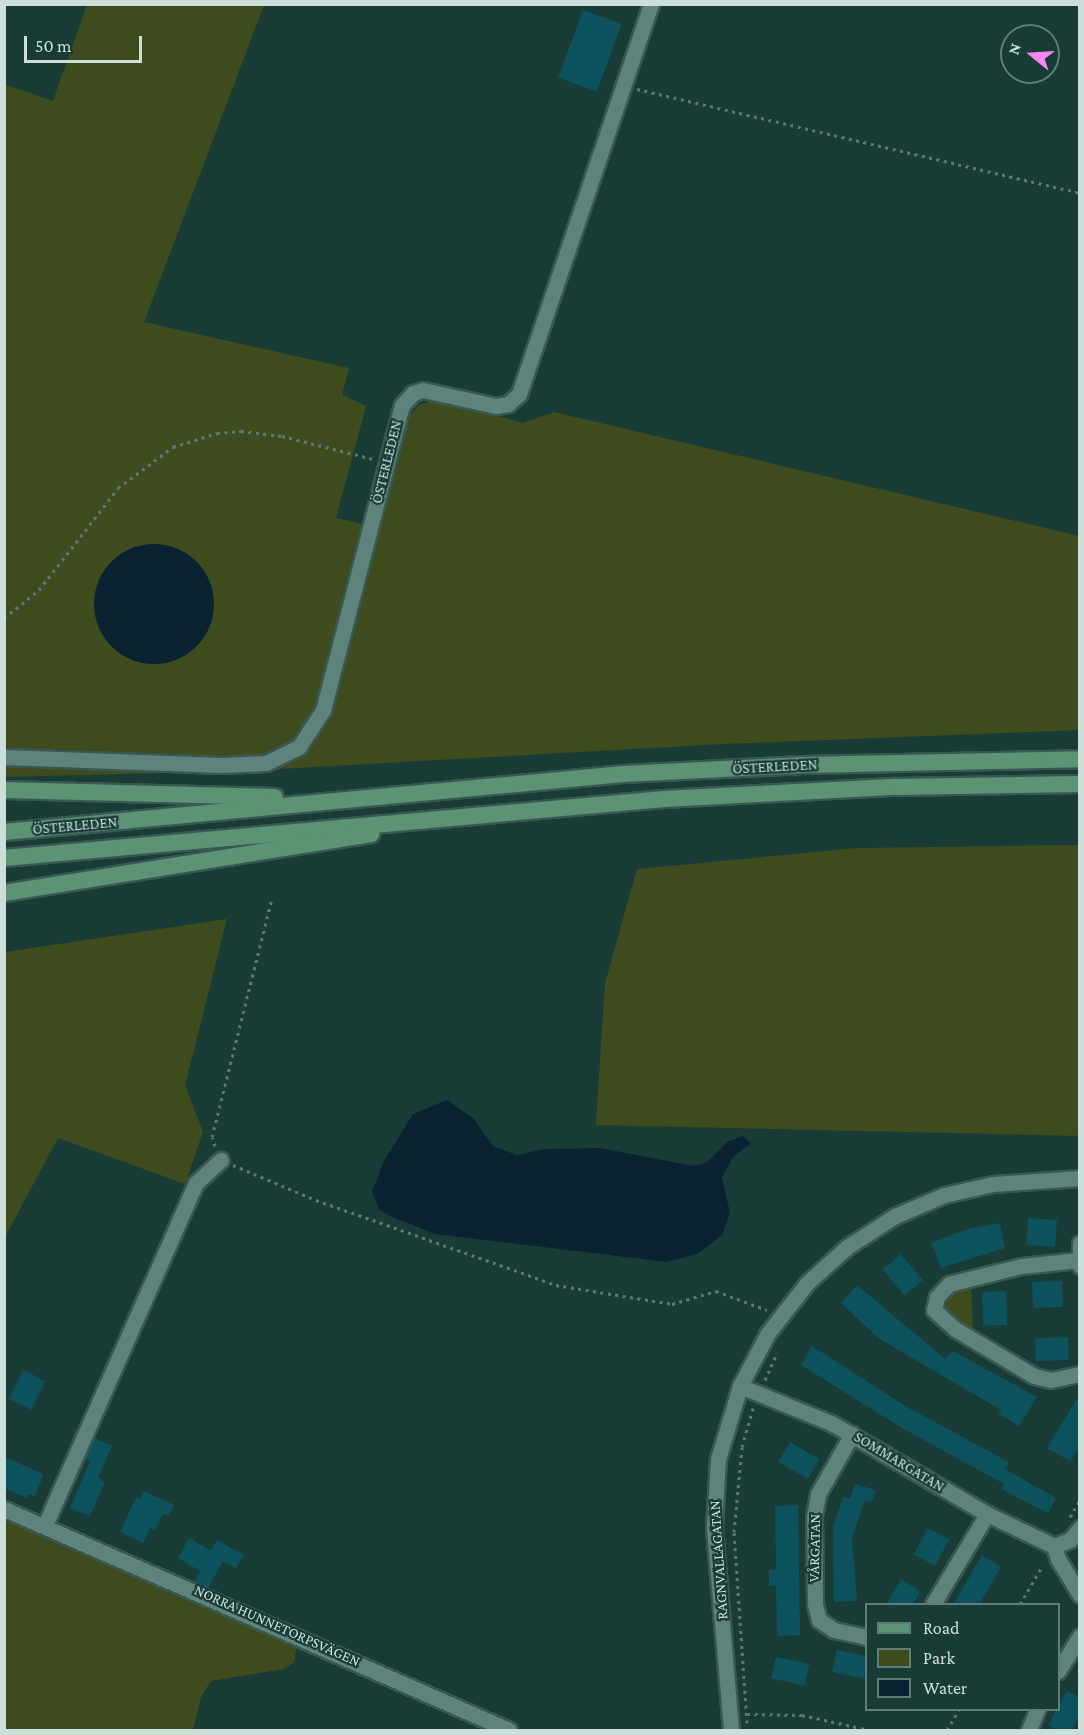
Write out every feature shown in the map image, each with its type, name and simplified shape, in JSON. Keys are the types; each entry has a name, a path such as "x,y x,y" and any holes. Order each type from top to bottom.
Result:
{"main road":[{"name":"ÖSTERLEDEN","path":"4,832 336,799 623,774 803,765 1080,759"},
{"name":"ÖSTERLEDEN","path":"4,858 687,797 896,787 1080,784"},
{"path":"4,790 336,799"},
{"path":"4,893 478,815"}],"street":[{"name":"ÖSTERLEDEN","path":"4,757 222,765 266,763 299,747 323,710 402,405 416,392 439,392 496,406 508,404 519,394 651,4"},
{"path":"45,1525 196,1183 221,1160"},
{"name":"RAGNVALLAGATAN","path":"731,1731 714,1495 726,1424 740,1386 780,1315 807,1282 847,1247 920,1204 993,1184 1080,1178"},
{"path":"1080,1242 1079,1263 1021,1266 949,1284 937,1297 934,1310 955,1329 1034,1376 1051,1380 1080,1374"},
{"name":"SOMMARGATAN","path":"740,1386 852,1434 987,1514 1054,1546"},
{"name":"VÅRGATAN","path":"852,1434 818,1494 814,1517 814,1604 819,1620 834,1630 865,1637"},
{"name":"NORRA HUNNETORPSVÄGEN","path":"4,1509 45,1525 509,1731"},
{"path":"934,1603 987,1514"},
{"path":"1080,1528 1070,1540 1054,1546 1058,1559 1080,1595"},
{"path":"1060,1669 1080,1636"},
{"path":"1029,1731 1037,1711"}],"path":[{"path":"622,85 1080,193"},
{"path":"4,618 39,590 118,488 173,447 217,433 260,432 387,463"},
{"path":"272,898 212,1137 221,1160 316,1200 556,1285 672,1304 716,1291 780,1315"},
{"path":"748,1731 735,1564 735,1503 742,1447 759,1394 780,1346"},
{"path":"1021,1603 1054,1546"},
{"path":"947,1731 958,1711"},
{"path":"747,1714 802,1715 869,1731"}],"green space":[{"path":"87,5 264,5 144,322 349,368 342,395 366,406 336,518 377,527 403,423 419,405 437,399 523,423 554,412 1079,536 1079,730 723,744 243,771 5,777 4,84 53,101"},
{"path":"1079,845 1079,1136 596,1125 605,983 637,869 857,848"},
{"path":"227,919 185,1085 203,1132 185,1184 58,1138 5,1237 5,952"},
{"path":"971,1284 973,1333 945,1313 943,1306 949,1292"},
{"path":"4,1516 297,1645 294,1662 284,1669 211,1681 201,1697 193,1730 5,1730"}],"water":[{"path":"154,544 177,549 196,562 209,581 214,604 209,627 196,646 177,659 154,664 131,659 112,646 99,627 94,604 99,581 112,562 131,549"},
{"path":"447,1100 473,1118 493,1146 517,1155 545,1149 600,1148 693,1166 706,1163 727,1142 743,1136 751,1143 733,1157 722,1177 730,1213 722,1235 699,1253 667,1262 435,1234 390,1216 379,1209 372,1192 384,1161 413,1114"}],"building":[{"path":"583,10 622,24 597,92 558,78"},
{"path":"1028,1218 1057,1220 1055,1247 1026,1245"},
{"path":"1000,1223 1005,1248 941,1268 931,1243 968,1229"},
{"path":"901,1254 923,1280 904,1295 883,1269"},
{"path":"1062,1281 1063,1307 1033,1308 1032,1282"},
{"path":"857,1285 945,1359 953,1351 1037,1397 1019,1426 999,1414 1001,1410 878,1338 841,1303"},
{"path":"1006,1291 1007,1325 983,1326 982,1292"},
{"path":"1068,1337 1069,1360 1036,1361 1035,1338"},
{"path":"812,1346 907,1407 1009,1462 1005,1469 1056,1498 1048,1513 1001,1489 1004,1484 902,1428 801,1365"},
{"path":"23,1370 45,1381 31,1410 9,1399"},
{"path":"1080,1394 1080,1446 1070,1461 1047,1448"},
{"path":"94,1438 112,1446 98,1478 105,1482 90,1516 70,1508 90,1461 85,1459"},
{"path":"790,1442 819,1459 808,1479 778,1462"},
{"path":"4,1457 44,1474 35,1496 28,1494 27,1498 4,1488"},
{"path":"855,1484 876,1490 872,1502 865,1500 852,1538 857,1601 834,1602 833,1527 843,1497 850,1499"},
{"path":"143,1491 174,1505 169,1516 163,1514 155,1531 150,1528 143,1543 120,1532 136,1497 140,1499"},
{"path":"798,1505 800,1635 777,1636 776,1586 769,1586 769,1570 776,1570 775,1506"},
{"path":"928,1528 949,1539 935,1566 914,1554"},
{"path":"189,1538 211,1551 217,1540 244,1555 236,1568 223,1561 208,1588 195,1581 200,1571 178,1558"},
{"path":"982,1555 1001,1567 980,1603 954,1603"},
{"path":"901,1579 920,1591 914,1603 887,1603"},
{"path":"837,1650 865,1656 865,1679 832,1672"},
{"path":"776,1657 809,1664 805,1686 771,1679"},
{"path":"1067,1691 1080,1698 1080,1716 1071,1731 1058,1731 1048,1725 1056,1711 1060,1711 1060,1704"}]}
